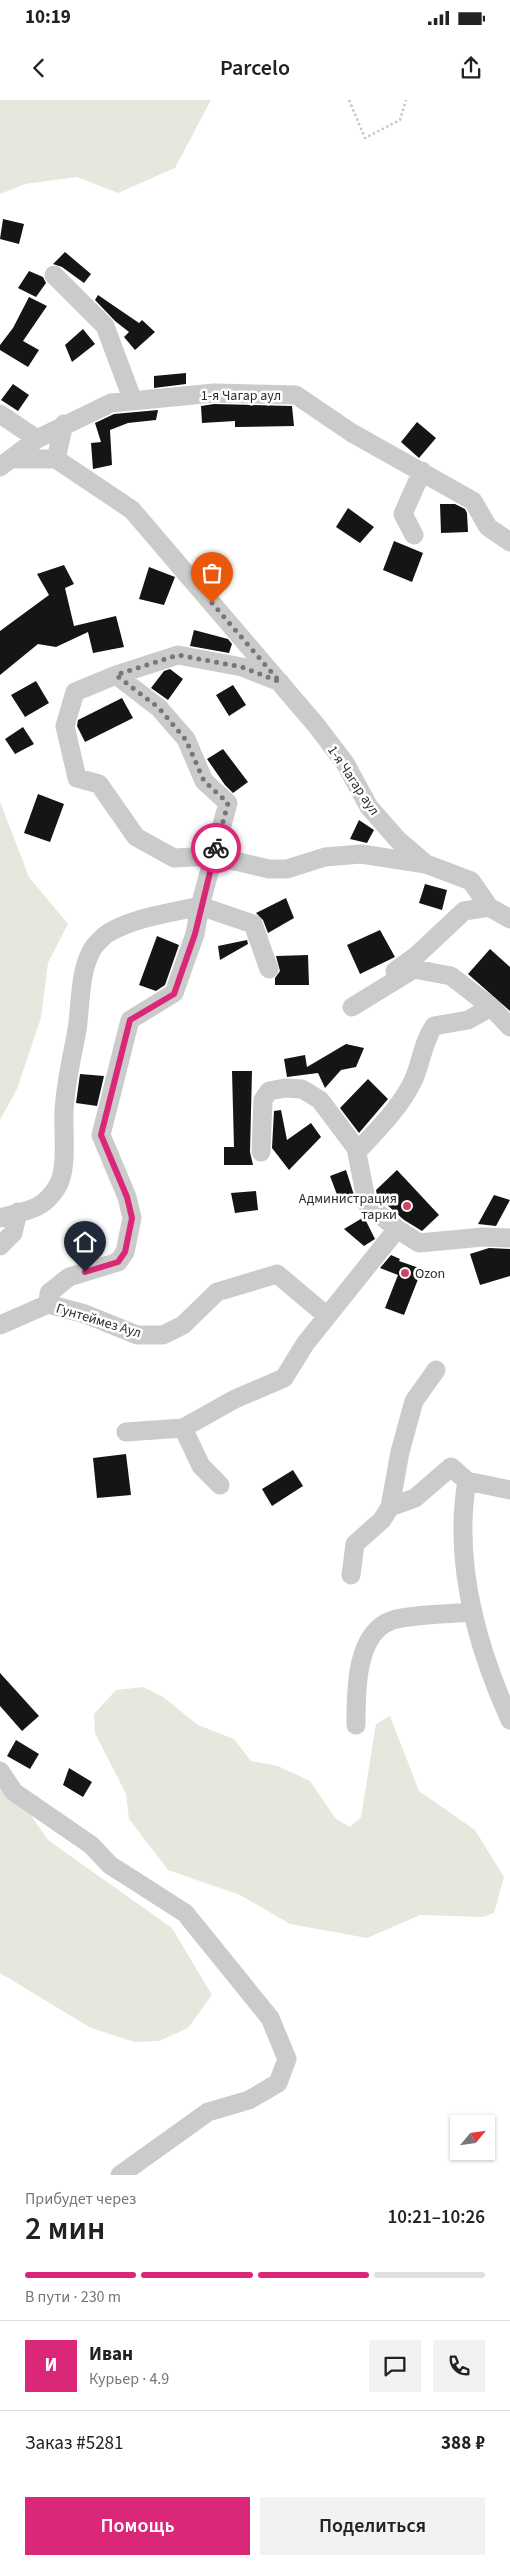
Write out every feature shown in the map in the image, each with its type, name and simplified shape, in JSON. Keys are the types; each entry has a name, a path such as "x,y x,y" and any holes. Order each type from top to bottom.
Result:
{"street":[{"path":"54,275 105,326 133,401"},
{"name":"1-я Чагар аул","path":"5,463 38,439 64,424 111,403 214,394 296,395 352,433 473,501 488,527 510,542"},
{"path":"0,414 38,439"},
{"path":"5,463 56,459 64,424"},
{"name":"1-я Чагар аул","path":"56,459 132,510 280,682 345,763 369,807 398,840 426,864"},
{"path":"414,534 403,514 422,471"},
{"path":"280,682 242,667 178,655 116,675 75,692 64,726 77,778 99,784 136,837 174,858 214,856 269,869 287,869 325,857 361,854 426,864 471,881 489,907 510,919"},
{"path":"48,1304 49,1293 69,1277 118,1262 125,1252 132,1218 127,1197 101,1135 130,1020 174,994 195,934 200,906 228,803 204,781 186,740 159,708 116,675"},
{"path":"0,1218 38,1208 58,1186 65,1147 64,1113 68,1067 77,1030 84,974 93,949 108,933 137,922 200,906 253,924 269,969"},
{"path":"489,907 464,912 416,956 385,977 352,1007 414,969 451,976 491,1008 510,1027"},
{"path":"357,1152 397,1108 412,1082 420,1063 424,1041 434,1026 468,1020 491,1008"},
{"path":"261,1152 263,1100 269,1091 285,1088 302,1089 320,1100 357,1152 368,1204 397,1229 418,1242 483,1237 510,1238"},
{"path":"0,1246 13,1233 18,1212"},
{"path":"126,1432 183,1428 235,1399 284,1378 305,1344 397,1229"},
{"name":"Гунтеймез Аул","path":"0,1326 48,1304 85,1314 137,1335 163,1335 183,1325 217,1292 277,1274 327,1316"},
{"path":"351,1575 355,1544 382,1520 390,1507 400,1452 414,1401 436,1370"},
{"path":"183,1428 200,1466 220,1485"},
{"path":"390,1507 415,1498 451,1467 467,1481 510,1490"},
{"path":"467,1481 463,1506 466,1578 493,1683 510,1720"},
{"path":"356,1725 355,1682 367,1644 377,1628 394,1620 474,1612"},
{"path":"0,1771 14,1792 91,1845 110,1865 185,1912 270,2018 287,2059 278,2083 249,2100 208,2112 120,2175"}],"path":[{"path":"349,100 365,138 400,120 406,100"}],"shaded area":[{"path":"0,100 211,100 175,168 118,193 77,177 25,184 0,194"},
{"path":"0,802 29,877 68,924 48,963 41,1018 17,1089 0,1120"},
{"path":"143,1687 163,1697 198,1725 234,1739 251,1761 278,1766 310,1781 336,1819 350,1827 361,1817 376,1724 390,1716 419,1791 475,1830 504,1877 494,1913 483,1917 420,1915 367,1938 290,1924 240,1895 168,1870 129,1819 126,1794 95,1733 94,1714 116,1690"},
{"path":"0,1771 48,1840 172,1928 212,1995 188,2028 159,2041 135,2042 91,2028 0,1973"}],"building":[{"path":"3,219 24,224 19,244 0,239"},
{"path":"65,252 91,274 84,283 62,267 53,264"},
{"path":"29,271 43,277 46,283 36,297 18,288"},
{"path":"98,295 139,323 142,320 155,332 135,350 124,337 129,332 115,321 95,300"},
{"path":"29,297 47,306 23,341 39,350 28,367 0,350 0,345 13,328"},
{"path":"83,329 95,344 72,362 65,345"},
{"path":"186,373 186,384 154,388 154,376"},
{"path":"13,384 29,395 18,411 1,400"},
{"path":"214,404 292,406 294,426 235,427 235,421 202,423 201,406"},
{"path":"158,410 156,420 128,423 110,430 112,465 93,469 91,443 101,442 95,423 114,414"},
{"path":"417,422 436,438 419,458 401,442"},
{"path":"440,504 455,504 465,509 468,532 441,533"},
{"path":"348,508 374,527 360,543 336,527"},
{"path":"394,541 423,553 412,582 383,570"},
{"path":"64,565 74,584 65,588 74,626 116,616 124,647 93,653 88,632 56,647 38,644 0,675 0,631 49,595 37,574"},
{"path":"149,567 175,577 164,605 139,599"},
{"path":"194,630 228,639 232,644 229,653 190,646"},
{"path":"170,669 183,679 168,700 151,688 164,671"},
{"path":"36,681 49,703 25,717 11,695"},
{"path":"233,685 246,705 229,716 216,695"},
{"path":"122,698 133,718 85,742 77,726 78,720"},
{"path":"23,727 34,744 15,754 5,739"},
{"path":"223,749 248,782 233,793 207,759"},
{"path":"38,794 64,804 50,842 24,833"},
{"path":"359,820 374,830 367,843 350,839"},
{"path":"425,884 447,890 442,910 419,903"},
{"path":"286,898 294,918 268,933 263,920 256,913"},
{"path":"380,930 395,957 360,974 347,945"},
{"path":"157,936 179,945 165,985 156,991 139,985"},
{"path":"247,940 248,944 220,960 218,946"},
{"path":"490,949 510,967 510,1011 468,974"},
{"path":"308,955 309,985 275,985 275,978 280,971 276,956"},
{"path":"346,1044 364,1048 356,1067 341,1070 325,1088 318,1073 287,1077 284,1059 305,1055 307,1067"},
{"path":"232,1071 252,1071 250,1152 253,1165 224,1165 224,1147 234,1147"},
{"path":"80,1074 104,1076 97,1106 76,1103"},
{"path":"368,1079 388,1099 359,1133 340,1108"},
{"path":"281,1110 287,1140 311,1123 321,1137 289,1170 272,1148 274,1111"},
{"path":"346,1170 354,1195 339,1200 330,1176"},
{"path":"397,1170 439,1215 422,1231 404,1220 377,1196 376,1190"},
{"path":"256,1191 258,1210 235,1213 231,1193"},
{"path":"494,1195 510,1200 496,1226 478,1224"},
{"path":"364,1217 375,1239 364,1246 344,1229"},
{"path":"489,1248 510,1249 510,1276 480,1285 470,1254"},
{"path":"391,1255 400,1259 399,1261 422,1269 404,1315 385,1308 398,1275 380,1268"},
{"path":"126,1454 131,1495 97,1498 93,1458"},
{"path":"293,1470 303,1486 272,1506 262,1489"},
{"path":"0,1673 39,1716 22,1731 0,1706"},
{"path":"16,1740 39,1754 30,1769 7,1756"},
{"path":"69,1768 92,1782 83,1797 63,1785"}],"way so far":[{"path":"212,603 280,682 242,667 178,655 116,675 159,708 186,740 204,781 228,803 216,848"}],"place":[{"name":"Администрация тарки","path":"407,1206"},
{"name":"Ozon","path":"405,1273"}],"route":[{"path":"85,1272 118,1262 125,1252 132,1218 127,1197 101,1135 130,1020 174,994 195,934 200,906 216,848"}]}
